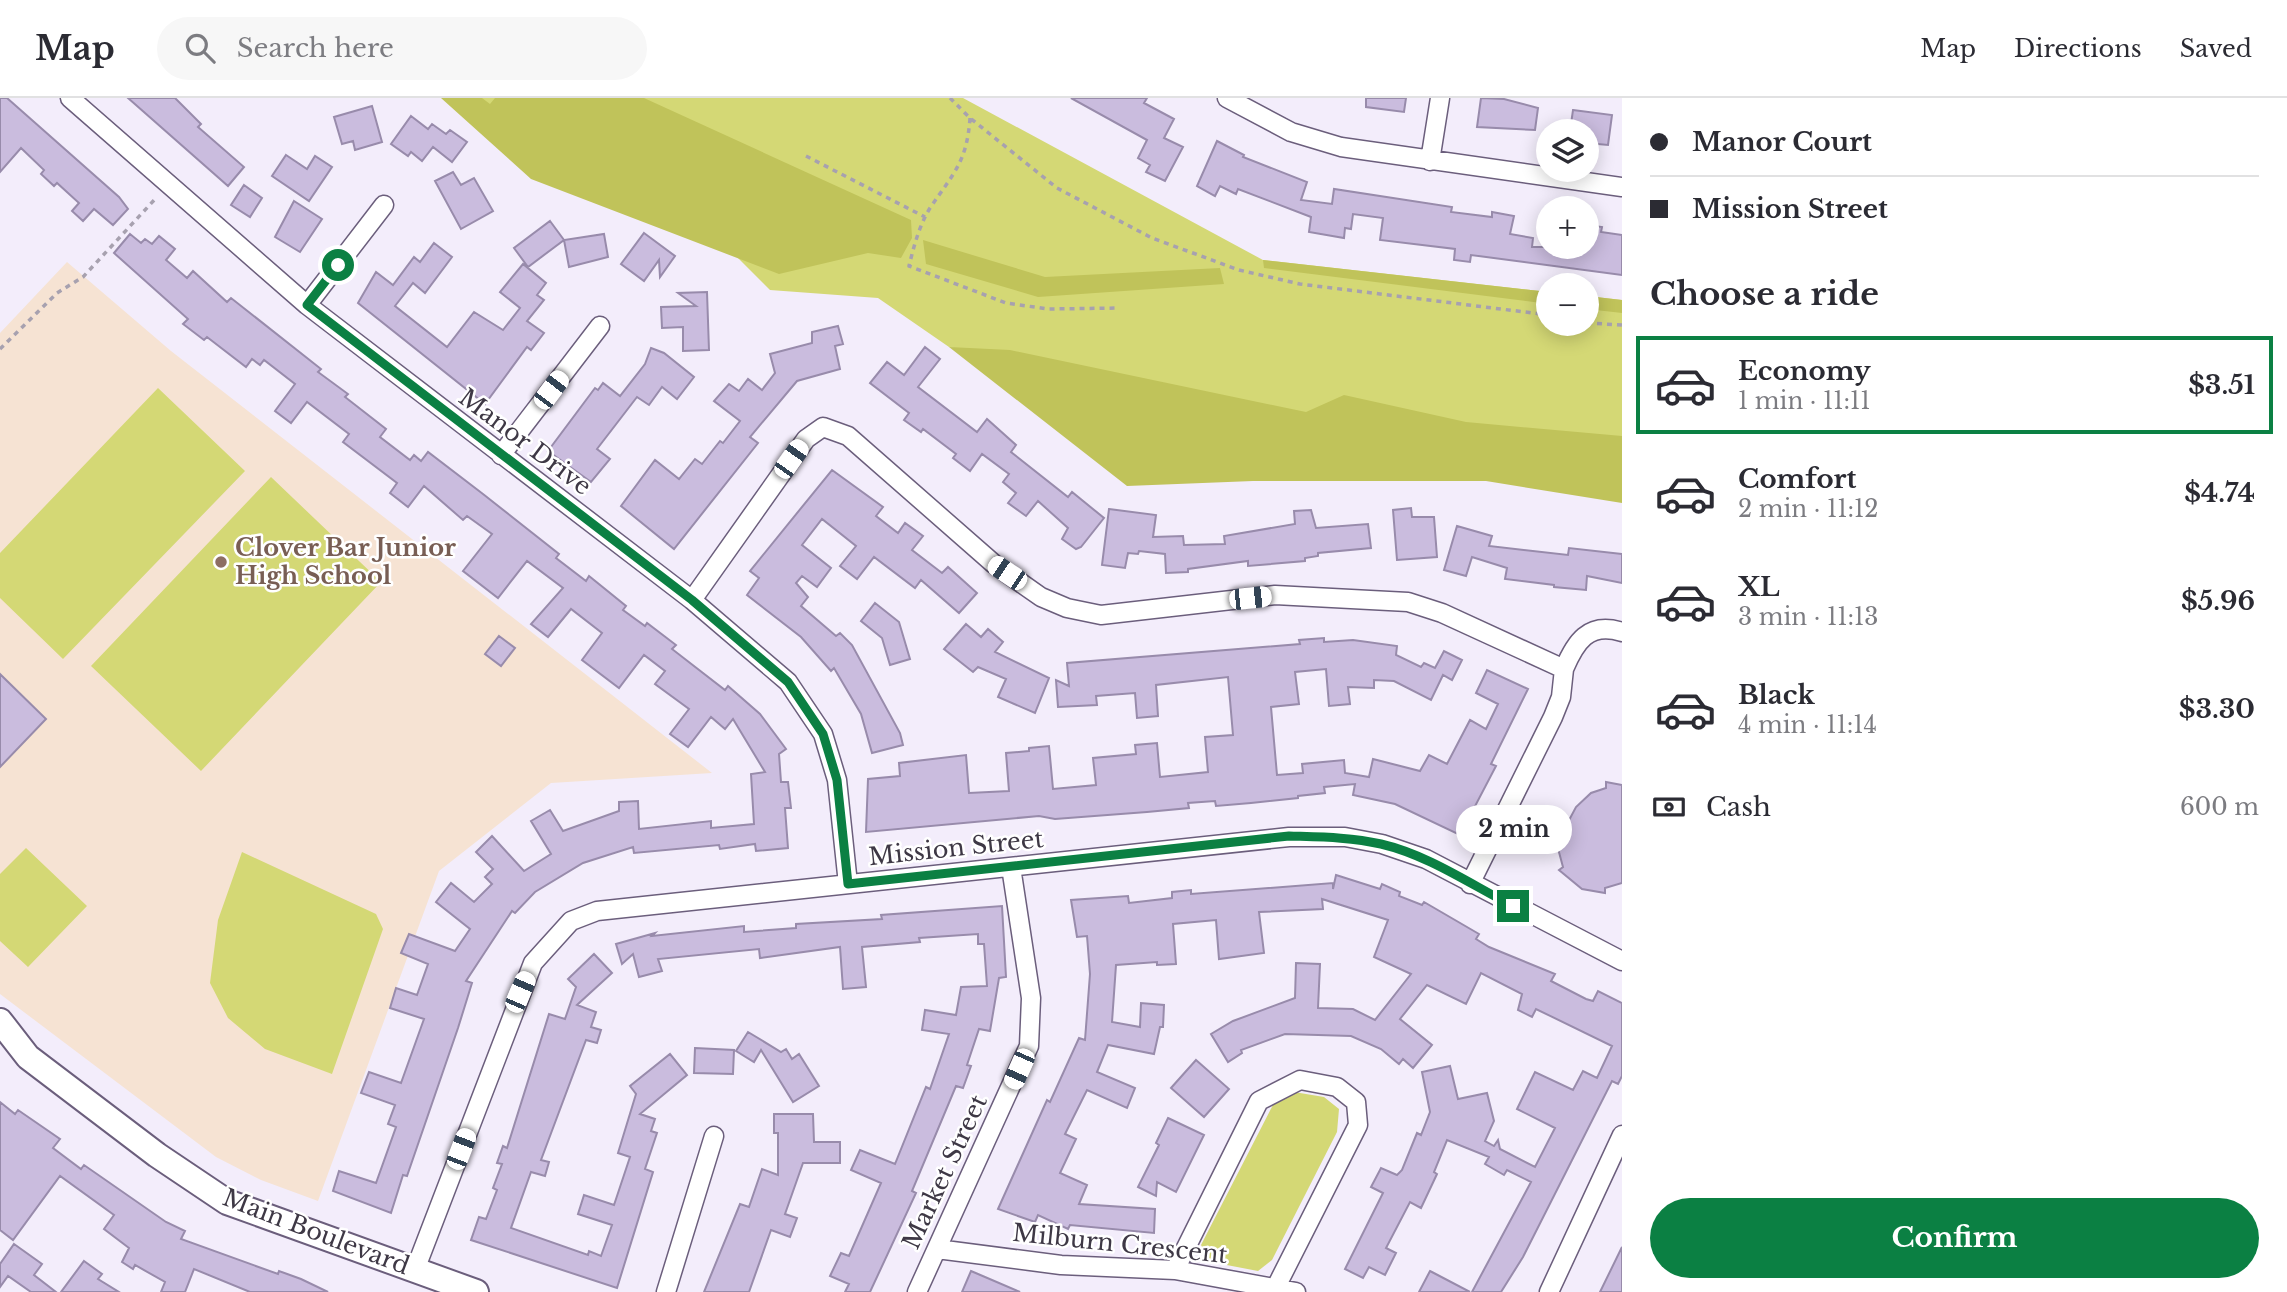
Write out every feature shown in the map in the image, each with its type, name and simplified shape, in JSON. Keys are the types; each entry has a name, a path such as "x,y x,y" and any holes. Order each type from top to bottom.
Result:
{"street":[{"name":"Manor Drive","path":"70,98 307,305 692,600 788,682 823,734 837,780 848,884"},
{"path":"1227,98 1291,132 1318,141 1430,161 1622,187"},
{"path":"1430,161 1440,98"},
{"path":"307,305 384,205"},
{"path":"501,455 600,326"},
{"path":"692,600 806,439 823,427 848,436 994,564 1041,597 1067,608 1101,615 1275,595 1408,603 1442,613 1564,669"},
{"path":"1469,884 1553,717 1561,697 1564,669 1575,643 1591,631 1622,632"},
{"name":"Mission Street","path":"415,1270 533,963 571,921 597,911 1289,836 1345,837 1382,844 1426,859 1469,884 1622,961"},
{"name":"Market Street","path":"917,1292 1029,1046 1031,998 1011,867"},
{"name":"Main Boulevard","path":"0,1021 28,1057"},
{"name":"Main Boulevard","path":"0,1045 28,1057 157,1155 227,1202 476,1292"},
{"path":"1175,1270 1259,1101 1300,1080 1337,1087 1356,1102 1358,1125 1276,1287"},
{"path":"1549,1292 1622,1135"},
{"path":"666,1292 715,1136"},
{"name":"Milburn Crescent","path":"937,1249 1061,1265 1175,1270 1296,1292"}],"path":[{"path":"950,98 970,118 1057,188 1152,238 1239,270 1300,284 1536,313"},
{"path":"970,118 968,145 951,181 926,217 916,238 908,266 1006,303 1048,309 1119,308"},
{"path":"806,156 926,217"},
{"path":"0,349 57,293 83,277 158,195"},
{"path":"1599,324 1622,325"}],"shaded area":[{"path":"441,98 482,98 490,104 495,98 644,98 911,220 912,238 901,258 868,253 779,274 531,179"},
{"path":"923,240 1045,277 1220,268 1224,284 1038,297 926,264"},
{"path":"1263,260 1536,291 1536,302 1264,268"},
{"name":"Clover Bar Junior High School","path":"67,262 171,351 712,773 551,783 439,871 318,1201 261,1180 216,1157 0,994 0,333"},
{"path":"1599,297 1622,300 1622,313 1599,310"},
{"path":"949,347 1010,350 1306,412 1344,395 1466,422 1622,436 1622,503 1486,481 1253,481 1127,486"}],"green space":[{"path":"461,98 963,98 1263,260 1536,291 1536,336 1599,336 1599,297 1622,300 1622,483 949,347 878,298 770,290 654,174"},
{"path":"158,388 245,471 63,659 0,598 0,553"},
{"path":"271,477 381,582 201,771 91,666"},
{"path":"26,848 87,906 28,967 0,941 0,874"},
{"path":"242,852 376,914 383,929 332,1074 265,1049 228,1018 210,983 218,920"},
{"path":"1294,1092 1324,1097 1339,1109 1337,1132 1272,1260 1258,1271 1211,1262 1201,1245 1275,1101"}],"building":[{"path":"0,98 7,98 119,197 128,209 113,225 94,209 83,221 72,211 79,203 57,183 54,186 41,174 44,170 21,148 0,172"},
{"path":"128,98 175,98 201,124 198,127 244,167 228,186"},
{"path":"1071,98 1147,98 1144,103 1174,119 1164,138 1183,147 1165,181 1146,172 1150,165 1138,158 1147,140"},
{"path":"1366,98 1406,98 1404,112 1366,107"},
{"path":"1481,98 1504,99 1538,108 1535,130 1477,127"},
{"path":"372,106 382,142 355,150 353,141 342,144 334,117"},
{"path":"1573,110 1612,115 1608,145 1599,144 1599,119 1572,119"},
{"path":"411,116 428,129 432,124 446,134 450,130 467,142 452,162 433,147 422,161 411,152 408,156 391,144"},
{"path":"1217,141 1244,155 1243,157 1307,182 1301,200 1332,204 1334,189 1452,207 1451,212 1492,217 1492,212 1514,216 1510,234 1533,238 1532,247 1536,247 1536,259 1599,259 1599,227 1602,227 1601,232 1622,235 1622,275 1471,255 1470,262 1454,260 1455,249 1380,240 1383,218 1353,214 1351,229 1345,228 1344,238 1309,232 1311,217 1238,189 1236,194 1220,186 1215,196 1197,186"},
{"path":"286,155 307,169 315,156 332,167 309,201 272,176"},
{"path":"453,172 461,185 474,178 493,211 461,229 435,181"},
{"path":"244,185 262,198 250,217 231,205"},
{"path":"294,201 322,219 300,252 275,237"},
{"path":"550,221 564,240 528,267 514,248"},
{"path":"644,233 675,256 660,277 659,260 644,281 621,264"},
{"path":"130,234 141,243 145,239 152,244 159,236 175,249 166,260 187,278 193,271 227,302 231,298 321,369 318,372 348,394 345,397 386,429 380,437 410,460 414,455 421,461 428,452 483,494 559,554 556,558 586,581 589,576 626,606 623,610 645,626 647,623 676,645 672,649 725,690 728,686 760,714 786,749 779,754 781,782 788,782 791,808 785,808 788,848 756,851 755,844 720,849 719,845 634,853 633,847 583,863 535,892 515,913 512,911 466,981 472,983 458,1028 407,1176 403,1175 391,1213 333,1191 339,1171 376,1183 396,1127 388,1124 395,1105 361,1093 369,1072 401,1083 424,1019 390,1008 396,988 417,995 428,964 401,953 409,934 455,951 470,929 436,902 451,883 474,902 492,884 485,877 493,869 476,852 492,836 524,871 551,854 531,821 550,810 563,831 619,811 619,802 638,801 639,829 711,821 711,828 754,824 751,774 765,772 733,719 725,729 711,717 688,747 670,734 689,709 655,684 665,671 644,655 619,688 582,660 602,633 571,609 548,637 531,624 563,588 527,561 498,598 463,571 492,534 467,516 463,520 424,486 408,507 390,493 397,483 343,442 349,434 307,402 291,423 275,411 295,384 264,360 260,365 252,359 246,367 207,337 204,340 183,324 188,319 114,253"},
{"path":"604,234 608,257 569,267 564,240"},
{"path":"434,243 452,257 425,293 413,283 395,306 447,347 474,312 503,330 520,308 500,292 523,264 546,283 537,295 544,300 527,321 544,333 531,350 527,347 485,404 358,303 376,272 393,285 414,257 420,262"},
{"path":"707,292 709,350 683,351 683,327 662,328 661,307 696,306 678,293"},
{"path":"838,326 843,344 835,346 840,369 797,381 750,437 758,443 674,549 621,506 655,460 679,479 695,459 702,464 720,441 723,443 740,421 714,401 729,384 739,391 748,379 762,390 775,373 770,354 812,343 812,332"},
{"path":"925,347 940,359 918,387 977,432 987,419 1016,445 1011,452 1068,497 1072,492 1104,518 1081,547 1076,549 1062,539 1068,528 1038,501 1026,516 1008,503 1016,493 1003,482 1009,474 982,454 970,471 953,458 956,454 923,429 921,432 904,420 909,413 870,383 887,362 904,375"},
{"path":"651,348 664,353 694,377 677,399 662,387 649,405 637,397 597,449 610,459 591,482 548,451 595,388 598,390 603,383 620,396 645,364"},
{"path":"832,470 883,507 876,516 898,533 905,523 923,536 912,550 942,573 948,567 977,593 959,613 921,580 915,588 874,557 857,579 840,566 856,546 822,519 802,545 831,568 817,587 802,576 796,583 808,597 801,606 836,636 840,633 852,645 900,733 903,745 872,753 861,714 834,668 831,671 801,637 747,595 759,578 750,571"},
{"path":"1411,508 1412,517 1434,517 1437,557 1397,560 1393,510"},
{"path":"1109,509 1156,515 1153,537 1183,536 1184,545 1225,544 1224,536 1295,524 1294,511 1311,510 1316,528 1368,524 1371,548 1318,553 1318,556 1305,558 1305,561 1248,566 1248,561 1188,569 1188,572 1166,573 1165,554 1139,551 1138,554 1128,553 1125,568 1102,565"},
{"path":"1457,526 1492,536 1489,546 1568,555 1569,548 1622,554 1622,583 1587,576 1586,590 1505,579 1507,568 1472,557 1466,576 1444,570"},
{"path":"875,603 899,622 910,659 890,665 882,638 861,621"},
{"path":"966,624 981,637 988,629 1003,642 995,652 1049,678 1035,713 998,697 1006,679 978,667 973,672 944,649"},
{"path":"499,636 515,648 501,666 485,654"},
{"path":"1324,638 1324,642 1353,640 1397,646 1396,655 1421,667 1424,663 1435,668 1444,651 1462,660 1452,680 1443,675 1431,700 1394,681 1374,680 1374,688 1348,687 1350,704 1329,706 1326,669 1295,672 1299,704 1271,707 1277,775 1303,773 1302,764 1344,760 1345,773 1369,777 1373,759 1420,771 1429,755 1447,764 1470,720 1486,729 1498,704 1476,693 1487,670 1528,689 1491,764 1496,766 1460,835 1395,804 1353,795 1355,784 1324,787 1325,793 1298,798 1251,803 1216,806 1215,801 1188,803 1189,808 1147,812 1055,819 1039,816 866,832 868,779 900,776 899,763 966,755 969,793 1009,791 1006,753 1049,746 1053,789 1096,785 1093,758 1136,754 1135,745 1157,743 1160,777 1208,772 1205,737 1233,735 1228,677 1156,685 1158,716 1137,718 1135,693 1096,696 1097,705 1058,707 1056,680 1069,686 1067,663 1300,644 1299,640"},
{"path":"0,674 46,719 0,767"},
{"path":"1606,782 1622,785 1622,883 1605,888 1605,893 1582,889 1559,870 1563,867 1556,841 1560,821 1567,824 1576,807 1591,793 1606,788"},
{"path":"1336,875 1380,889 1382,884 1400,892 1399,896 1422,905 1424,902 1479,934 1476,939 1489,947 1555,974 1551,981 1586,999 1593,1001 1598,991 1622,1003 1622,1076 1618,1084 1612,1081 1523,1257 1501,1292 1472,1292 1531,1182 1507,1170 1504,1175 1485,1164 1489,1157 1447,1140 1434,1172 1437,1174 1421,1208 1410,1202 1386,1248 1396,1253 1385,1275 1369,1267 1363,1278 1345,1269 1383,1193 1371,1187 1381,1168 1397,1175 1402,1170 1417,1133 1421,1135 1430,1112 1422,1072 1450,1066 1458,1099 1487,1093 1494,1121 1485,1141 1494,1146 1498,1140 1500,1149 1535,1167 1555,1128 1517,1109 1535,1072 1573,1090 1583,1071 1597,1078 1612,1046 1536,1009 1532,1017 1518,1010 1522,994 1481,973 1466,1004 1427,985 1400,1019 1432,1045 1413,1068 1403,1059 1399,1064 1381,1049 1351,1036 1285,1034 1241,1050 1242,1053 1228,1062 1211,1034 1233,1021 1295,998 1296,963 1320,964 1318,1008 1353,1009 1375,1020 1411,974 1374,957 1388,920 1322,899 1323,909 1259,912 1264,953 1219,959 1216,920 1173,924 1176,964 1157,965 1157,962 1116,965 1112,1022 1140,1027 1141,1003 1164,1005 1163,1027 1160,1027 1154,1054 1108,1045 1097,1072 1135,1088 1127,1108 1087,1090 1065,1134 1076,1139 1060,1173 1087,1185 1079,1204 1155,1209 1154,1233 1070,1225 1068,1229 1038,1215 1035,1222 998,1209 1047,1100 1050,1102 1079,1038 1085,1040 1090,974 1087,936 1077,937 1071,900 1128,896 1129,903 1172,898 1172,892 1191,890 1191,894 1333,883 1333,889"},
{"path":"1002,906 1006,977 999,978 990,1031 979,1029 967,1065 971,1066 963,1088 956,1086 912,1191 916,1193 870,1292 845,1292 849,1284 830,1276 841,1253 849,1256 881,1183 851,1170 860,1150 895,1164 926,1087 930,1089 949,1034 922,1030 925,1010 956,1015 961,987 987,986 984,944 978,944 978,934 919,938 920,942 862,947 866,987 843,989 840,947 760,958 759,949 658,959 662,971 639,977 633,954 622,964 616,944 655,933 652,936 744,926 744,932 796,928 796,924 882,919 881,915"},
{"path":"594,954 612,973 577,1005 596,1012 591,1027 601,1030 597,1043 586,1040 541,1160 549,1162 545,1176 531,1172 511,1228 588,1255 589,1251 601,1256 612,1225 578,1214 584,1195 614,1205 630,1157 618,1153 636,1094 630,1086 670,1054 687,1075 640,1114 655,1119 651,1131 657,1133 645,1169 653,1172 617,1288 471,1240 479,1217 486,1219 497,1190 493,1188 502,1164 497,1163 503,1146 507,1148 549,1014 565,1019 576,987 568,979"},
{"path":"748,1032 781,1052 786,1049 792,1059 799,1054 819,1086 793,1102 761,1050 754,1062 736,1051"},
{"path":"695,1048 734,1050 733,1074 694,1073"},
{"path":"1196,1060 1229,1089 1204,1117 1171,1088"},
{"path":"0,1102 15,1114 18,1110 60,1139 53,1148 81,1169 84,1165 166,1222 185,1231 181,1239 278,1274 279,1271 328,1292 250,1292 194,1269 185,1292 161,1292 165,1282 135,1265 133,1269 122,1262 129,1248 104,1229 114,1215 60,1176 13,1240 0,1230"},
{"path":"774,1114 813,1114 814,1142 840,1142 840,1163 803,1163 785,1214 797,1218 790,1237 771,1230 749,1292 704,1292 740,1204 749,1207 762,1169 778,1175 778,1133 774,1133"},
{"path":"1168,1118 1204,1135 1176,1192 1157,1182 1156,1196 1138,1187 1159,1145 1156,1143"},
{"path":"14,1244 42,1264 34,1275 56,1292 31,1292 8,1276 0,1287 0,1264"},
{"path":"1622,1247 1622,1292 1600,1292"},
{"path":"84,1261 102,1274 98,1279 119,1292 61,1292"},
{"path":"971,1271 1020,1292 962,1292"},
{"path":"1430,1271 1470,1292 1419,1292"}],"place":[{"name":"Clover Bar Junior High School","path":"221,562"}],"route":[{"path":"338,265 307,305 692,600 788,682 823,734 837,780 848,884 1289,836 1345,837 1382,844 1426,859 1513,906"}]}
